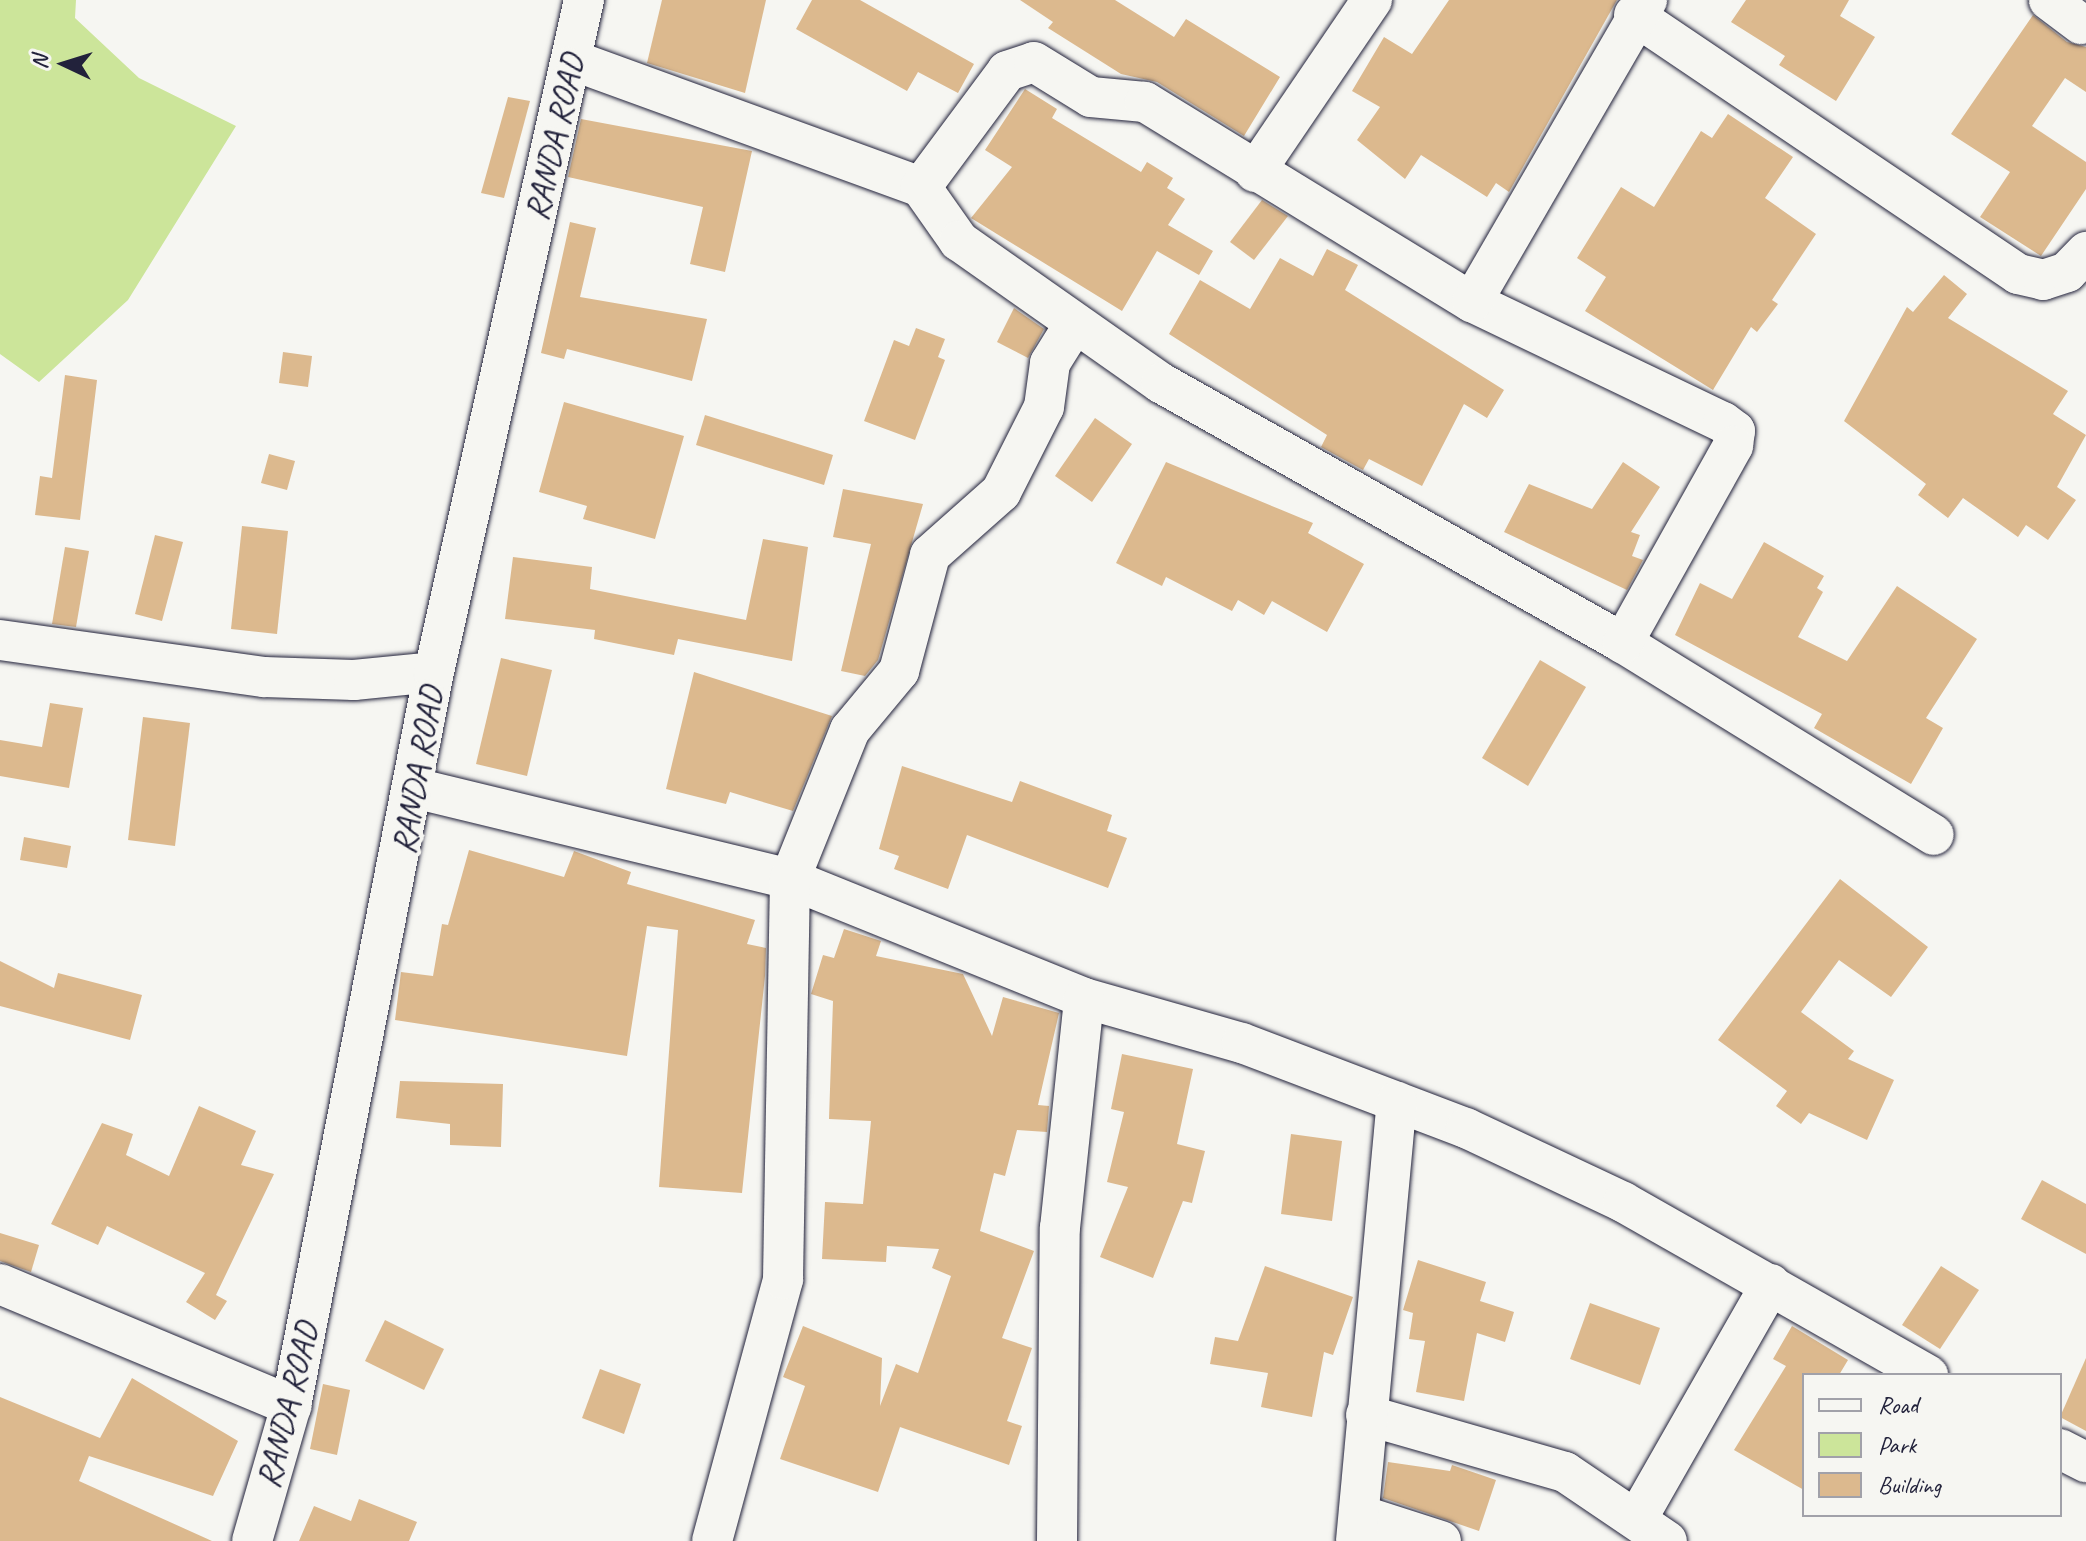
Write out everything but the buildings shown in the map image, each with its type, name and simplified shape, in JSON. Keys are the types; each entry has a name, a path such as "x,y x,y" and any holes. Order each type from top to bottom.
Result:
{"street":[{"name":"RANDA ROAD","path":"252,1541 291,1406 414,788 434,672 584,0"},
{"path":"1255,172 1372,0"},
{"path":"2049,0 2081,24"},
{"path":"1472,302 1641,8 2018,274 2043,280 2067,272 2086,252"},
{"path":"572,60 921,187 959,241 1161,383 1623,643 1934,835"},
{"path":"921,187 1007,71 1027,62 1091,97 1145,102 1472,302 1735,431 1623,643"},
{"path":"712,1541 783,1279 790,879 850,730 899,671 930,555 1001,492 1044,407 1050,363 1075,323"},
{"path":"0,640 264,677 354,680 434,672"},
{"path":"414,788 790,879 1084,998 1242,1043 1397,1102 1623,1202 1925,1373"},
{"path":"1057,1541 1060,1228 1084,998"},
{"path":"1397,1102 1358,1528 1441,1541"},
{"path":"0,1284 291,1406"},
{"path":"1366,1415 1521,1456 1565,1472 1652,1529 1771,1284"},
{"path":"2062,1450 2086,1462"}],"green space":[{"path":"0,0 76,0 75,18 139,78 236,126 128,300 39,382 0,354"}]}
